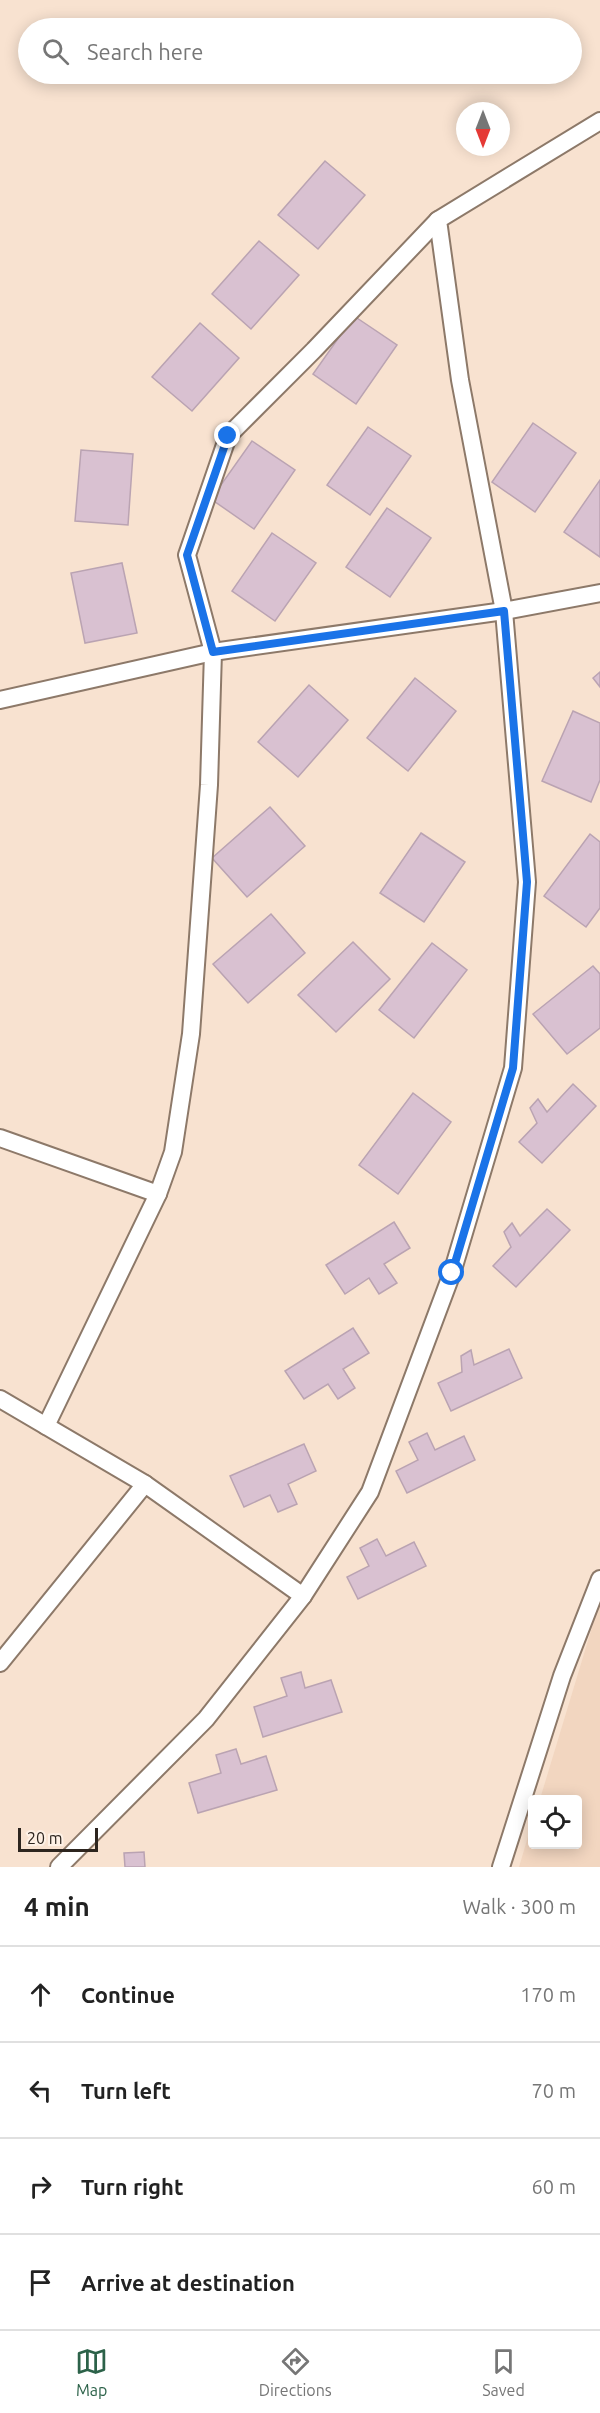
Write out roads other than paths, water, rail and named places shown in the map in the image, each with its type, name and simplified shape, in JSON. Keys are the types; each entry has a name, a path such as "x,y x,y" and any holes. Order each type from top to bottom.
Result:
{"lane":[{"path":"46,1426 158,1194 173,1152 191,1034 209,785 213,652 187,555 228,436 438,220 600,121"},
{"path":"59,1867 206,1719 303,1596 370,1492 452,1273 513,1068 527,882 504,611 460,380 438,220"},
{"path":"0,700 213,652 504,611 600,592"},
{"path":"0,1138 158,1194"},
{"path":"0,1399 146,1485 303,1596"},
{"path":"0,1663 146,1485"},
{"path":"501,1867 562,1677 600,1579"}]}
